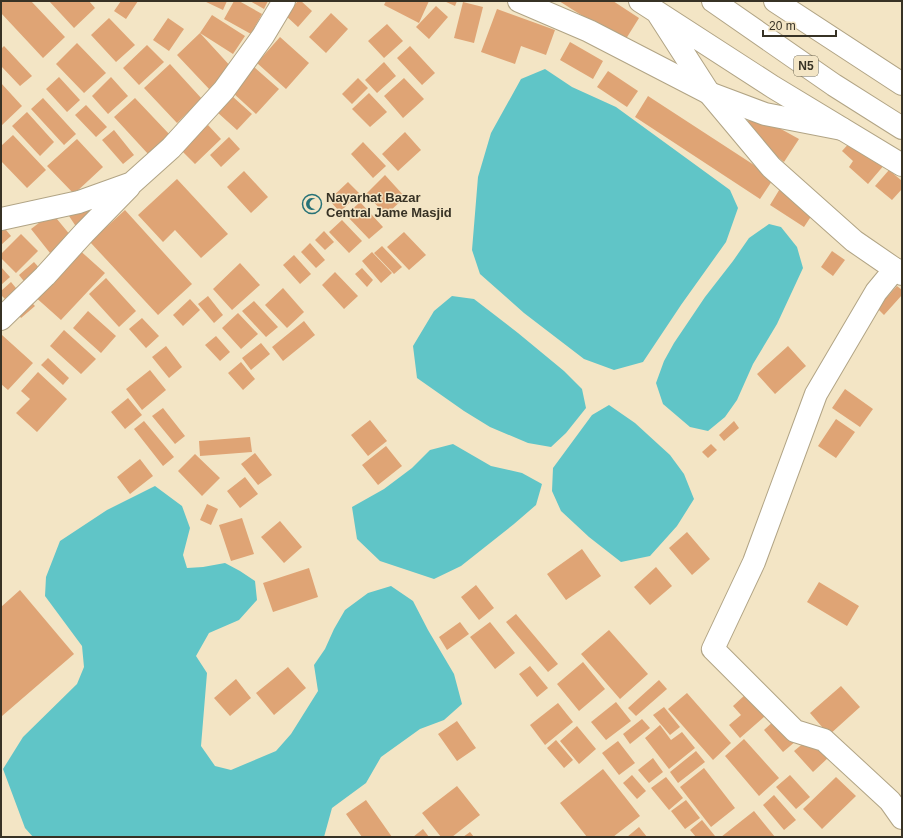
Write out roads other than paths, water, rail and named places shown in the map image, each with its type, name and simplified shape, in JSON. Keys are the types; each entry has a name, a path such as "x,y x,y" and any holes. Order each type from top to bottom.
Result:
{"main road":[{"path":"1,319 45,276 132,183 171,148 224,90 263,36 284,1"},
{"path":"519,1 589,32 709,93 765,114 845,130"},
{"name":"N5","path":"713,1 834,85 902,128"},
{"path":"775,1 794,8 902,84"},
{"path":"648,7 709,93 771,167 854,241 898,272 876,292 816,394 754,562 713,649 795,731 824,740 890,801 902,818"},
{"path":"648,7 773,87 902,166"},
{"path":"1,219 79,202 132,183"}],"water":[{"path":"545,69 572,87 616,107 730,190 738,208 726,242 643,362 614,370 584,359 524,313 480,274 472,250 478,177 491,133 521,79"},
{"path":"769,224 781,227 797,247 803,268 777,324 753,364 737,400 725,417 708,431 690,427 663,404 656,383 664,361 674,343 705,297 749,238"},
{"path":"452,296 474,299 564,371 582,389 586,408 566,433 551,447 528,443 490,427 464,411 417,378 413,346 434,311"},
{"path":"609,405 635,423 670,455 684,474 694,499 677,526 650,556 621,562 589,537 561,511 552,491 553,468 592,415"},
{"path":"453,444 491,466 522,473 542,484 536,505 461,566 434,579 380,561 357,539 352,507 384,489 412,468 430,450"},
{"path":"155,486 182,506 190,528 183,555 187,568 225,563 255,581 257,600 239,620 209,633 196,656 207,673 201,746 215,766 231,770 276,751 291,734 318,691 314,665 325,649 345,610 368,593 391,586 413,601 454,674 462,704 444,720 420,729 381,757 366,783 332,808 324,837 33,837 25,828 3,769 23,737 77,684 84,667 82,646 45,596 46,577 60,541 107,510"}],"place":[{"name":"Nayarhat Bazar Central Jame Masjid","path":"312,204"}]}
